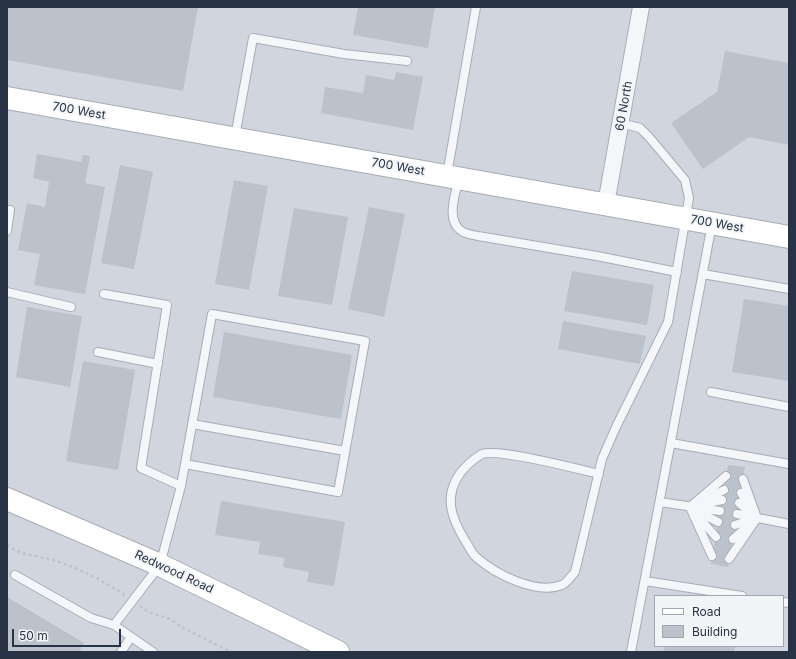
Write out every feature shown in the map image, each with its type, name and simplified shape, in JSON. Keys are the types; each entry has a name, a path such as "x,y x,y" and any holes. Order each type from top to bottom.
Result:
{"street":[{"name":"60 North","path":"606,204 641,7"},
{"name":"700 West","path":"7,98 789,237"},
{"name":"Redwood Road","path":"7,500 160,565 338,652"}],"lane":[{"path":"476,7 453,177 454,223 462,232 478,236 597,256 677,272"},
{"path":"234,138 253,38 344,54 407,61"},
{"path":"599,474 510,454 483,454 466,466 454,482 450,499 456,526 475,556 502,575 530,586 547,588 563,584 575,572 599,474 602,459 616,427 668,322 689,198 685,180 649,136 640,128 620,123"},
{"path":"7,231 10,210"},
{"path":"631,652 712,223"},
{"path":"703,274 789,289"},
{"path":"7,292 71,306"},
{"path":"104,294 167,305 141,468 181,486"},
{"path":"114,625 160,565 181,486 212,314 365,342 338,492 185,464"},
{"path":"98,352 158,364"},
{"path":"711,392 789,407"},
{"path":"192,424 345,451"},
{"path":"671,443 789,464"},
{"path":"690,507 726,476"},
{"path":"743,479 757,518"},
{"path":"690,507 724,490"},
{"path":"741,492 757,518"},
{"path":"690,507 722,500"},
{"path":"660,502 720,511"},
{"path":"739,502 757,518"},
{"path":"690,507 718,522"},
{"path":"690,507 716,536"},
{"path":"690,507 713,552"},
{"path":"737,514 789,524"},
{"path":"735,525 757,518"},
{"path":"732,539 757,518"},
{"path":"730,550 757,518"},
{"path":"729,559 757,518"},
{"path":"15,575 91,618 114,625 153,652"},
{"path":"645,581 736,595"},
{"path":"121,652 131,636"}],"path":[{"path":"7,545 27,556 54,560 73,567 102,580 121,593"},
{"path":"144,609 170,619 185,629 231,652"}],"shaded area":[{"path":"7,7 789,7 789,652 7,652"}],"building":[{"path":"7,7 198,7 183,91 7,60"},
{"path":"358,7 435,7 428,48 353,35"},
{"path":"725,51 789,63 789,145 749,137 703,169 671,123 717,92"},
{"path":"396,72 423,77 413,130 321,113 325,87 363,93 366,75 394,80"},
{"path":"37,154 81,162 83,155 90,156 85,183 105,187 85,294 34,285 40,254 18,250 27,203 45,207 49,182 33,178"},
{"path":"120,165 153,172 134,269 101,263"},
{"path":"234,180 268,186 249,290 215,284"},
{"path":"369,207 405,214 384,317 348,309"},
{"path":"294,208 348,217 332,305 278,296"},
{"path":"572,271 654,285 647,325 564,311"},
{"path":"744,299 789,306 789,381 732,372"},
{"path":"27,307 82,316 70,387 16,377"},
{"path":"563,321 646,336 640,364 558,349"},
{"path":"224,332 352,355 341,419 213,397"},
{"path":"83,361 135,370 118,470 66,461"},
{"path":"728,465 745,467 728,567 711,564"},
{"path":"221,501 345,522 334,586 307,582 309,572 283,567 285,558 258,554 260,542 215,535"},
{"path":"7,597 84,643 79,652 7,652"},
{"path":"665,647 736,647 733,652 663,652"}]}
